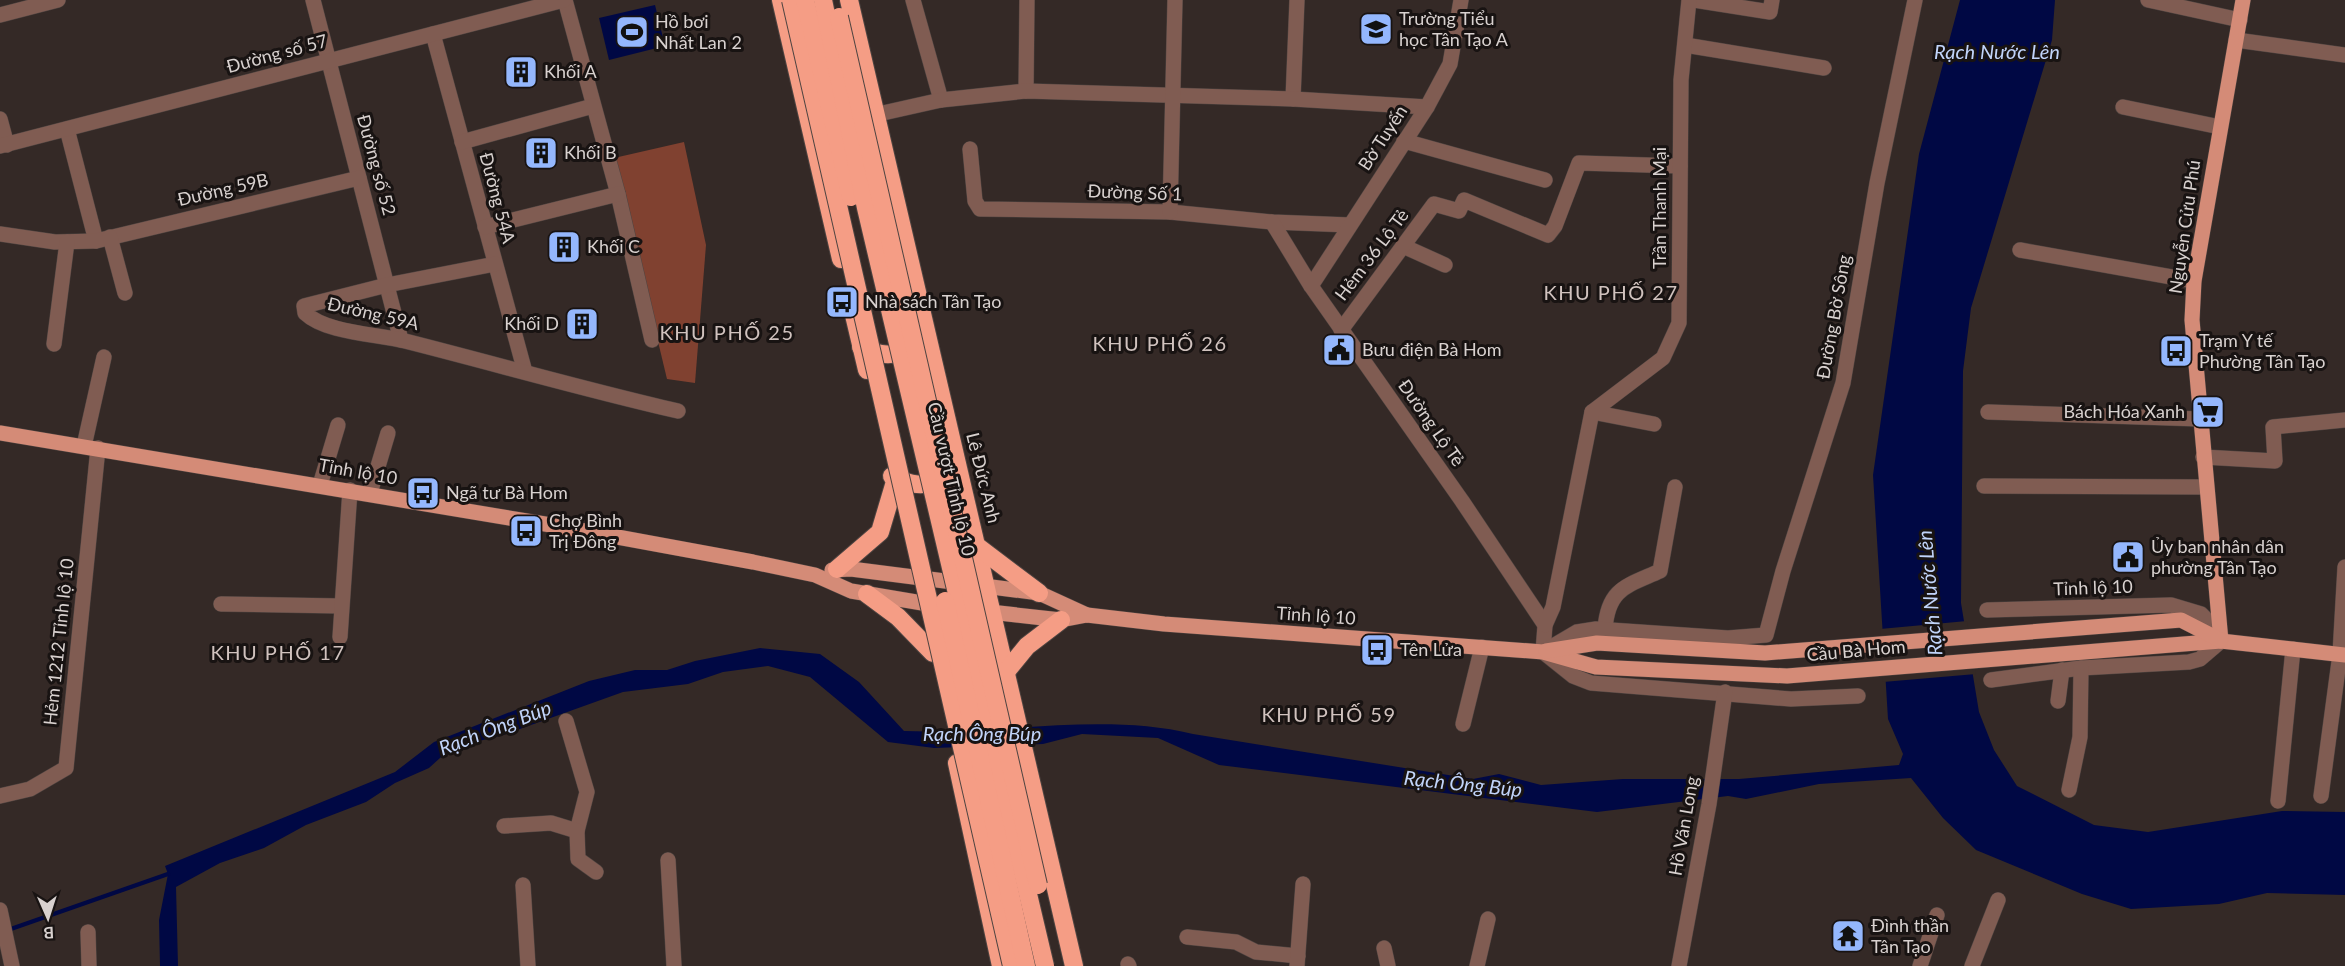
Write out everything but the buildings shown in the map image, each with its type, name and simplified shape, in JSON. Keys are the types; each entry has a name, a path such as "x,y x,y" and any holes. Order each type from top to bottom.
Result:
{"highway":[{"path":"782,0 922,603 1001,966"},
{"path":"790,0 1012,966"},
{"name":"Cầu vượt Tỉnh lộ 10","path":"805,0 937,565 1026,966"},
{"name":"Cầu vượt Tỉnh lộ 10","path":"823,0 866,208 1045,966"},
{"name":"Cầu vượt Tỉnh lộ 10","path":"835,0 935,446 1057,966"},
{"name":"Lê Đức Anh","path":"849,0 1074,966"},
{"path":"861,347 883,355 902,352 926,332"},
{"path":"893,480 913,485 933,483 958,463"},
{"path":"837,569 880,532 893,480"},
{"path":"978,547 1039,594"},
{"path":"867,594 898,617 933,653"},
{"path":"939,681 972,668 1005,673 1027,646 1060,620"},
{"path":"969,819 975,819 994,807 1016,805 1039,812"}],"main road":[{"name":"Nguyễn Cửu Phú","path":"2221,641 2193,330 2194,281 2243,0"},
{"name":"Tỉnh lộ 10","path":"0,433 370,493 815,575 844,588 867,594 1060,620 1087,615"},
{"name":"Tỉnh lộ 10","path":"815,575 837,569 916,577 1039,594 1087,615 1164,624 1543,652 1596,668"},
{"name":"Cầu Bà Hom","path":"1597,643 1765,653 2181,620 2221,641"},
{"name":"Cầu Bà Hom","path":"1596,668 1787,676 2221,641"},
{"path":"2221,641 2343,655"},
{"name":"Tỉnh lộ 10","path":"1543,652 1597,643"}],"street":[{"path":"0,15 58,0"},
{"name":"Đường số 52","path":"313,0 401,340"},
{"path":"913,0 941,100"},
{"path":"1026,91 1027,0"},
{"path":"1170,212 1175,0"},
{"path":"1293,99 1297,0"},
{"name":"Bờ Tuyến","path":"1311,286 1427,107 1450,64 1461,0"},
{"name":"Trần Thanh Mại","path":"1592,412 1663,358 1678,323 1681,80 1689,0"},
{"path":"1694,0 1771,6"},
{"name":"Đường Bờ Sông","path":"1605,629 1728,638 1766,635 1790,550 1844,383 1876,183 1915,0"},
{"path":"2148,0 2240,21"},
{"path":"559,1 593,106 618,194 652,340"},
{"name":"Đường số 57","path":"3,146 559,1"},
{"name":"Đường 54A","path":"433,34 525,372"},
{"path":"2236,40 2345,55"},
{"path":"1685,45 1824,68"},
{"path":"874,115 941,100 1026,91 1172,94 1427,107"},
{"path":"462,142 593,106"},
{"path":"2123,107 2220,127"},
{"path":"0,119 3,146"},
{"path":"67,129 103,239 126,293"},
{"path":"1404,141 1545,180"},
{"name":"Đường Số 1","path":"970,149 975,201 980,209 1170,212 1272,222 1350,225"},
{"name":"Hẻm 36 Lộ Tẻ","path":"1341,330 1434,204 1459,211 1464,200 1548,235 1555,226 1579,164 1680,166"},
{"name":"Đường 59B","path":"0,234 67,242 103,239 359,178"},
{"path":"485,227 618,194"},
{"name":"Đường Lộ Tẻ","path":"1272,222 1311,286 1462,501 1545,625"},
{"path":"54,344 67,242"},
{"path":"1403,246 1444,265"},
{"path":"2020,250 2194,281"},
{"name":"Đường 59A","path":"495,264 387,285 304,306 305,313 321,324 401,340 678,411"},
{"path":"91,447 105,357"},
{"path":"1543,652 1545,625 1553,607 1592,412 1654,424"},
{"path":"1988,412 2200,419"},
{"path":"2203,457 2275,461 2273,427 2345,420"},
{"path":"320,485 338,425"},
{"path":"370,493 388,433"},
{"name":"Hẻm 1212 Tỉnh lộ 10","path":"0,796 30,789 66,768 91,447"},
{"path":"1984,486 2206,487"},
{"path":"1543,652 1577,633 1605,629 1606,611 1617,591 1660,571 1675,487"},
{"path":"340,637 350,490"},
{"path":"2321,796 2343,655 2345,567"},
{"path":"221,604 341,606"},
{"name":"Tỉnh lộ 10","path":"1987,610 2171,605 2201,615 2212,625 2221,641"},
{"path":"1991,680 2081,668 2189,662 2200,659 2221,641"},
{"path":"1463,724 1482,647"},
{"path":"2277,801 2293,649"},
{"path":"1543,652 1573,676 1591,683 1791,699 1858,696"},
{"path":"2069,790 2080,737 2081,668"},
{"path":"2058,701 2062,670"},
{"name":"Hồ Văn Long","path":"1679,966 1709,804 1725,692"},
{"path":"566,721 586,792 577,831 578,859 596,872"},
{"path":"504,826 551,823 577,831"},
{"path":"668,860 674,966"},
{"path":"1187,937 1236,942 1256,952 1297,961 1303,884"},
{"path":"523,885 528,966"},
{"path":"1972,966 1998,900"},
{"path":"0,912 12,966"},
{"path":"1920,966 1937,915"},
{"path":"1477,966 1488,919"},
{"path":"88,932 89,966"},
{"path":"1384,948 1388,966"}],"shaded area":[{"path":"684,142 706,245 695,383 667,379 614,158"}],"water":[{"name":"Rạch Nước Lên","path":"1960,0 2055,0 2052,40 1971,308 1963,371 1961,603 1979,712 1994,750 2017,786 2094,825 2148,832 2282,811 2345,812 2345,895 2267,893 2219,904 2131,909 2082,894 1976,850 1943,818 1911,778 1819,784 1746,799 1728,796 1597,812 1219,765 1158,738 1082,734 1043,744 934,748 888,742 810,677 768,666 723,672 688,684 623,692 503,735 451,748 429,768 395,783 366,802 306,825 264,848 220,863 176,887 178,966 160,966 159,920 168,874 165,866 395,772 434,742 589,681 635,670 667,670 695,661 760,648 820,654 859,682 904,731 1087,724 1159,728 1473,779 1499,774 1541,785 1623,779 1739,779 1899,765 1903,754 1888,719 1873,475 1919,154"},
{"name":"Hồ bơi Nhất Lan 2","path":"655,5 665,46 609,60 599,18"}],"pier":[{"path":"1967,621 1976,674 1883,682 1880,629"}],"waterway":[{"path":"8,930 168,874"}],"place":[{"name":"Trường Tiểu học Tân Tạo A","path":"1376,29"},
{"name":"Hồ bơi Nhất Lan 2","path":"632,32"},
{"name":"Khối A","path":"521,72"},
{"name":"Khối B","path":"541,153"},
{"name":"Khối C","path":"564,247"},
{"name":"Nhà sách Tân Tạo","path":"842,302"},
{"name":"Khối D","path":"582,324"},
{"name":"Bưu điện Bà Hom","path":"1339,350"},
{"name":"Trạm Y tế Phường Tân Tạo","path":"2176,351"},
{"name":"Bách Hóa Xanh","path":"2208,412"},
{"name":"Ngã tư Bà Hom","path":"423,493"},
{"name":"Chợ Bình Trị Đông","path":"526,531"},
{"name":"Ủy ban nhân dân phường Tân Tạo","path":"2128,557"},
{"name":"Tên Lửa","path":"1377,650"},
{"name":"Đình thần Tân Tạo","path":"1848,936"}],"district":[{"name":"KHU PHỐ 27","path":"1611,293"},
{"name":"KHU PHỐ 25","path":"727,333"},
{"name":"KHU PHỐ 26","path":"1160,344"},
{"name":"KHU PHỐ 17","path":"278,653"},
{"name":"KHU PHỐ 59","path":"1329,715"}],"water label":[{"name":"Rạch Ông Búp","path":"495,728"},
{"name":"Rạch Ông Búp","path":"982,734"},
{"name":"Rạch Ông Búp","path":"1463,784"}]}
